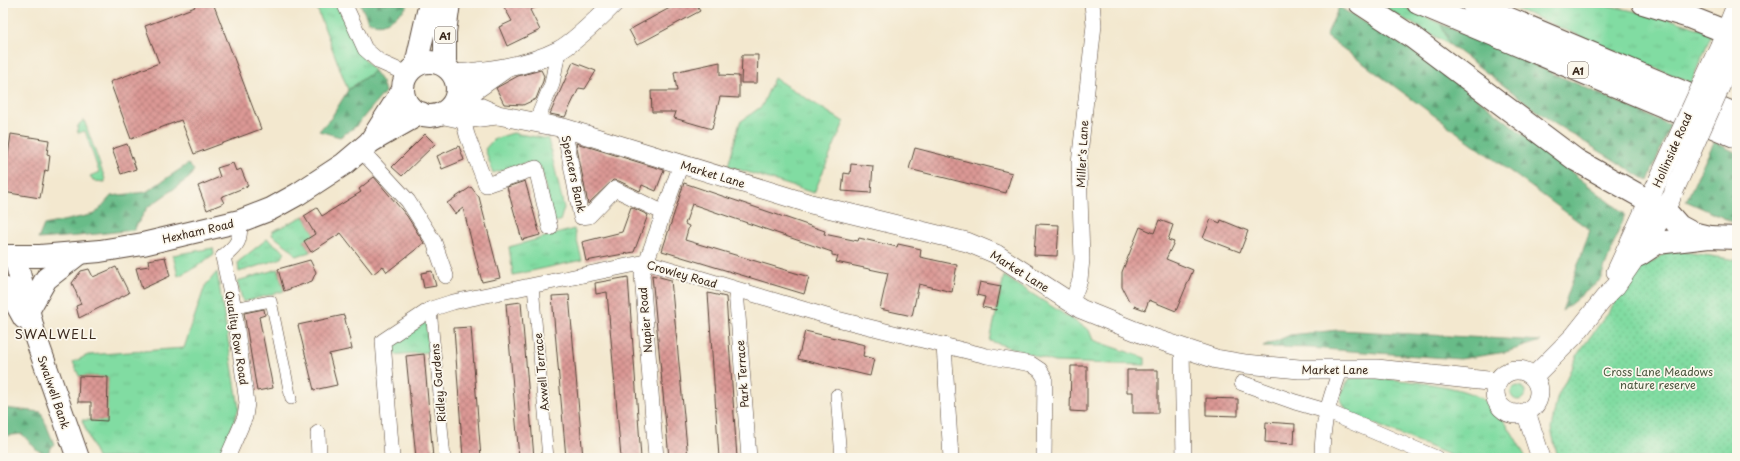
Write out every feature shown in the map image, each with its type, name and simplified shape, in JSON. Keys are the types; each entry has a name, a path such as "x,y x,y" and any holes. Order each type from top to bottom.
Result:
{"main road":[{"name":"A1","path":"409,76 430,3"},
{"name":"A1","path":"449,3 445,32 452,83"},
{"path":"1360,3 1412,37 1576,160 1656,206 1678,226 1692,233 1708,237"},
{"name":"A1","path":"1418,3 1737,137"},
{"name":"A1","path":"1472,3 1737,115"},
{"path":"1643,3 1689,17 1731,42"},
{"path":"431,62 452,83 452,106 430,114 408,103 409,76 431,62"},
{"name":"Hexham Road","path":"366,146 409,76"},
{"name":"Hexham Road","path":"9,256 78,254 143,244 240,221 271,209 298,194 344,164 366,146 430,114"},
{"path":"1639,255 1657,243 1708,237 1737,238"},
{"path":"29,309 46,279 78,254"},
{"name":"Swalwell Bank","path":"9,256 29,309 34,333 78,458"},
{"path":"3,288 19,307 34,333"}],"street":[{"path":"344,3 365,49 380,62 409,76"},
{"path":"452,83 506,68 558,51 592,24 614,3"},
{"name":"Miller's Lane","path":"1071,304 1081,273 1079,164 1094,25 1092,3"},
{"name":"Hollinside Road","path":"1605,297 1656,206 1674,191 1731,42 1737,3"},
{"name":"Hollinside Road","path":"1534,376 1574,336 1605,297 1616,286 1639,255 1656,206 1658,181 1731,42"},
{"path":"536,122 552,84 558,51"},
{"name":"Market Lane","path":"452,83 498,115"},
{"name":"Market Lane","path":"430,114 463,119 498,115 564,128 812,204 967,242 996,254 1071,304 1081,309 1182,348 1216,359 1246,364 1299,369 1341,368 1384,370 1497,382"},
{"path":"463,119 467,135 486,185 536,168 550,228"},
{"name":"Spencers Bank","path":"564,128 581,217 589,216 615,189 664,213"},
{"path":"366,146 408,201 434,242 446,276"},
{"name":"Napier Road","path":"656,458 642,274 681,164"},
{"name":"Quality Row Road","path":"227,458 245,416 247,403 234,308 224,257 236,247 240,238 240,221"},
{"name":"Crowley Road","path":"392,458 383,341 431,309 453,302 646,262 833,318 1031,364 1040,370 1045,378 1044,458"},
{"name":"Axwell Terrace","path":"534,286 548,458"},
{"name":"Park Terrace","path":"736,290 749,458"},
{"path":"234,308 271,301 291,399"},
{"name":"Ridley Gardens","path":"431,309 445,458"},
{"path":"944,345 951,458"},
{"path":"1182,348 1184,458"},
{"path":"1322,458 1322,436 1326,411 1341,368"},
{"path":"1514,370 1528,372 1534,376 1540,389 1539,396 1532,408 1526,412 1511,413 1504,410 1496,397 1497,382 1501,376 1514,370"},
{"path":"1242,383 1295,402 1326,411 1436,458"},
{"path":"836,395 841,458"},
{"path":"1526,412 1540,458"},
{"path":"318,433 320,458"}],"green space":[{"path":"315,3 337,3 357,47 374,71 348,90"},
{"path":"360,3 409,3 397,16 380,24 368,21"},
{"path":"1376,3 1395,3 1441,24 1450,45"},
{"path":"1502,3 1597,3 1670,19 1712,33 1691,83"},
{"path":"1339,7 1431,62 1625,214 1600,280 1562,311 1590,230 1326,36"},
{"path":"1441,24 1670,125 1648,181 1552,122 1450,45"},
{"path":"374,71 382,82 385,92 355,127 340,137 319,131 331,118 348,90"},
{"path":"774,78 844,122 814,193 728,166 740,122 762,106"},
{"path":"84,120 105,182 94,181 90,176 99,172 85,131 78,133 78,125"},
{"path":"513,133 548,139 564,208 560,221 553,222 541,167 525,163 493,173 485,149 494,139"},
{"path":"1714,142 1737,153 1737,224 1686,201"},
{"path":"188,164 194,170 189,178 147,208 134,230 38,239 44,225 95,214 111,196 146,192"},
{"path":"304,216 315,234 304,241 310,252 296,256 291,249 272,235 273,231"},
{"path":"574,229 582,260 513,275 509,247"},
{"path":"267,239 285,252 282,258 239,272 238,262"},
{"path":"213,248 214,254 196,267 178,276 173,255"},
{"name":"Cross Lane Meadows nature reserve","path":"1672,250 1737,260 1737,458 1558,458 1551,429 1557,398 1579,352 1641,268"},
{"path":"278,269 284,291 243,302 237,281"},
{"path":"217,272 239,408 220,458 97,458 82,420 106,420 108,377 79,376 73,362 88,355 184,348 205,286"},
{"path":"1004,276 1089,330 1093,340 1145,358 1145,365 1054,362 990,341"},
{"path":"426,322 429,352 392,355 392,346"},
{"path":"1338,330 1541,341 1506,352 1460,359 1310,348 1263,347 1290,335"},
{"path":"1368,377 1432,384 1466,392 1480,398 1490,405 1506,423 1526,458 1457,458 1353,415 1346,409 1340,398 1344,387 1351,378"},
{"path":"1515,386 1521,386 1525,390 1525,396 1521,400 1515,400 1511,396 1511,390"},
{"path":"3,408 41,412 54,444 47,454 37,450 22,434 3,436"}],"building":[{"path":"193,3 213,3 261,129 194,154 181,120 131,139 110,82 159,63 145,26 195,7"},
{"path":"512,3 544,3 530,10 540,30 507,46 499,27 512,21 504,7"},
{"path":"679,3 695,3 700,11 637,45 629,30"},
{"path":"742,55 758,55 757,83 741,83"},
{"path":"573,62 596,71 585,89 579,88 565,117 550,114"},
{"path":"720,62 720,75 739,76 739,98 720,97 712,129 674,118 676,112 652,112 651,91 677,91 674,72"},
{"path":"541,70 544,76 536,99 523,105 504,104 496,88 518,76"},
{"path":"11,134 49,140 47,154 50,155 48,171 45,170 40,198 3,192"},
{"path":"425,134 435,144 402,176 392,167"},
{"path":"576,143 664,170 656,191 642,185 640,191 619,181 613,180 588,204"},
{"path":"127,144 136,169 121,174 112,149"},
{"path":"459,146 464,160 442,169 437,156"},
{"path":"915,148 1012,173 1006,193 909,169"},
{"path":"233,163 236,171 241,169 248,186 221,197 224,203 207,210 198,186 220,177 217,168"},
{"path":"851,164 873,166 871,193 842,191 844,173 850,174"},
{"path":"374,177 407,216 424,243 387,272 383,266 373,274 341,233 311,252 304,241 315,234 304,216 317,208 322,216 361,192 359,189"},
{"path":"525,181 540,235 522,240 507,187"},
{"path":"684,183 825,231 824,234 858,241 859,238 897,247 898,244 921,249 920,257 957,265 952,292 919,284 912,316 880,309 888,273 836,262 838,256 832,255 832,252 692,204 685,224 689,226 685,240 809,277 804,294 662,251"},
{"path":"471,187 479,197 500,278 482,282 463,208 455,214 447,203"},
{"path":"631,207 648,215 634,252 586,261 582,242 622,232"},
{"path":"1211,219 1220,223 1221,220 1248,231 1240,252 1203,238"},
{"path":"1159,220 1173,225 1168,240 1174,242 1166,259 1193,270 1176,311 1149,300 1145,310 1134,306 1129,301 1122,287 1122,272 1140,227 1154,233"},
{"path":"1036,224 1059,225 1057,256 1034,255"},
{"path":"165,257 170,276 142,289 136,268 149,266 148,260"},
{"path":"310,260 316,272 312,281 284,291 278,269"},
{"path":"116,267 129,293 79,318 76,306 81,304 72,283 81,271 89,269 93,277"},
{"path":"432,271 436,286 424,288 421,273"},
{"path":"652,275 671,280 688,458 669,458"},
{"path":"628,277 641,458 621,458 607,292 596,294 595,283"},
{"path":"980,282 1001,286 996,310 982,307 985,297 977,295"},
{"path":"708,293 726,297 737,458 719,458"},
{"path":"569,295 583,458 566,458 552,296"},
{"path":"521,302 534,458 519,458 506,304"},
{"path":"264,309 265,315 259,317 273,388 257,391 244,313"},
{"path":"344,315 352,349 329,354 337,385 314,390 298,325"},
{"path":"471,327 481,458 463,458 454,328"},
{"path":"805,331 865,345 863,356 874,359 870,376 798,359"},
{"path":"424,354 433,458 416,458 406,356"},
{"path":"1071,366 1087,366 1087,412 1070,411"},
{"path":"1127,370 1158,370 1158,413 1133,413 1133,392 1127,392"},
{"path":"79,376 108,377 107,421 91,420 91,402 78,402"},
{"path":"1206,398 1238,399 1238,416 1206,415"},
{"path":"1266,422 1295,424 1294,444 1265,442"}],"district":[{"name":"SWALWELL","path":"56,333"}]}
